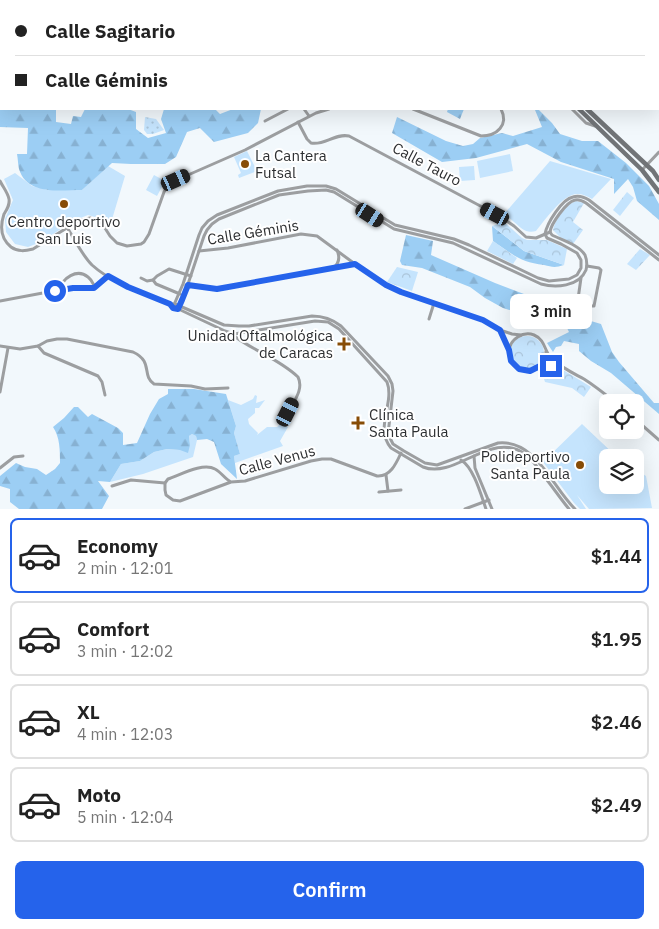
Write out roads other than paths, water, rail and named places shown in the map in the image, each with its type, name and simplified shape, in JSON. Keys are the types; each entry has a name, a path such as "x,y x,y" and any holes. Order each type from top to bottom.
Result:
{"main road":[{"path":"580,110 642,170 659,192"},
{"path":"588,110 647,165 659,180"}],"street":[{"path":"264,121 286,110"},
{"path":"305,110 309,116"},
{"path":"0,181 8,194 9,200 2,220 1,231 3,239 15,250 26,251 41,245 80,220 92,219 102,224 110,236 117,242 127,246 140,244 144,242 149,234 164,192 172,182 245,150 309,116 326,110"},
{"path":"416,110 481,136 493,135 500,128 504,120 504,113 502,110"},
{"path":"573,110 586,123 597,126"},
{"name":"Calle Tauro","path":"298,122 310,143 318,144 342,135 349,136 495,214 514,226 526,237 536,238 550,232"},
{"path":"642,170 659,152"},
{"path":"174,306 182,288 191,276 204,236 212,224 278,191 288,188 332,187 395,226 454,239 545,281 569,280 579,273 581,268 580,256 574,251 547,238 545,234 548,223 563,203 573,197 582,197 588,200 659,255"},
{"path":"179,308 186,290 186,274 199,235 208,221 217,215 290,192 331,191 394,229 453,243 536,282 549,285 566,284 581,278"},
{"path":"587,266 601,270 595,305 593,307 579,307 577,304 581,278 587,266 586,258 576,247 552,235 550,232 552,225 566,206 574,200 581,200 606,217 659,260"},
{"path":"68,228 87,260 108,276 128,287 224,325 239,326 312,316 326,317 338,324 391,380 393,395 388,434 392,443 402,452"},
{"name":"Calle Géminis","path":"194,250 199,252 228,248 307,234 320,238 386,285 401,292 483,320 500,330 520,336 528,334 539,338 553,360 605,394"},
{"path":"332,268 339,261 339,254 336,249"},
{"path":"185,284 217,289 355,264"},
{"path":"141,278 154,280 157,276 170,269 191,276"},
{"path":"60,290 61,284 66,278 78,274 86,275 95,287"},
{"path":"0,301 60,290 95,287 108,276"},
{"path":"154,280 156,284 180,294"},
{"path":"182,288 186,290"},
{"path":"177,300 182,300"},
{"path":"428,319 434,303"},
{"path":"179,308 230,333 237,339 272,358 298,377 299,389 288,412"},
{"path":"230,333 241,333 307,321 325,321 336,327 387,382 389,391 384,436 388,445 432,465 461,459 494,444 503,443 522,447 536,459 575,509"},
{"path":"230,326 228,329 230,333"},
{"path":"239,326 242,330 243,342"},
{"path":"500,330 509,350 511,361 519,369 530,371 540,366 546,358 546,351"},
{"path":"509,350 514,340 520,336"},
{"path":"0,346 20,349 38,346 47,341 67,339 138,354 144,360 148,376 154,384 191,386 205,389 228,388"},
{"path":"38,346 44,352 98,376 102,382 105,395"},
{"path":"0,392 8,348"},
{"path":"540,366 561,366"},
{"path":"644,427 659,440"},
{"path":"473,454 499,447 512,447 520,450 533,461 569,509"},
{"path":"388,491 386,475 402,452"},
{"path":"473,454 475,468 492,509"},
{"path":"0,468 14,457 23,456"},
{"name":"Calle Venus","path":"230,482 216,469 205,466 168,479 164,490 168,497 177,501 199,495 230,482 245,481 322,459 331,459 377,476 386,475"},
{"path":"461,459 470,469 486,509"},
{"path":"112,486 131,480 165,483"},
{"path":"379,492 401,490"},
{"path":"465,509 489,500"}],"place":[{"name":"La Cantera Futsal","path":"245,164"},
{"name":"Centro deportivo San Luis","path":"64,204"},
{"name":"Unidad Oftalmológica de Caracas","path":"344,344"},
{"name":"Clínica Santa Paula","path":"358,423"},
{"name":"Polideportivo Santa Paula","path":"580,465"}]}
